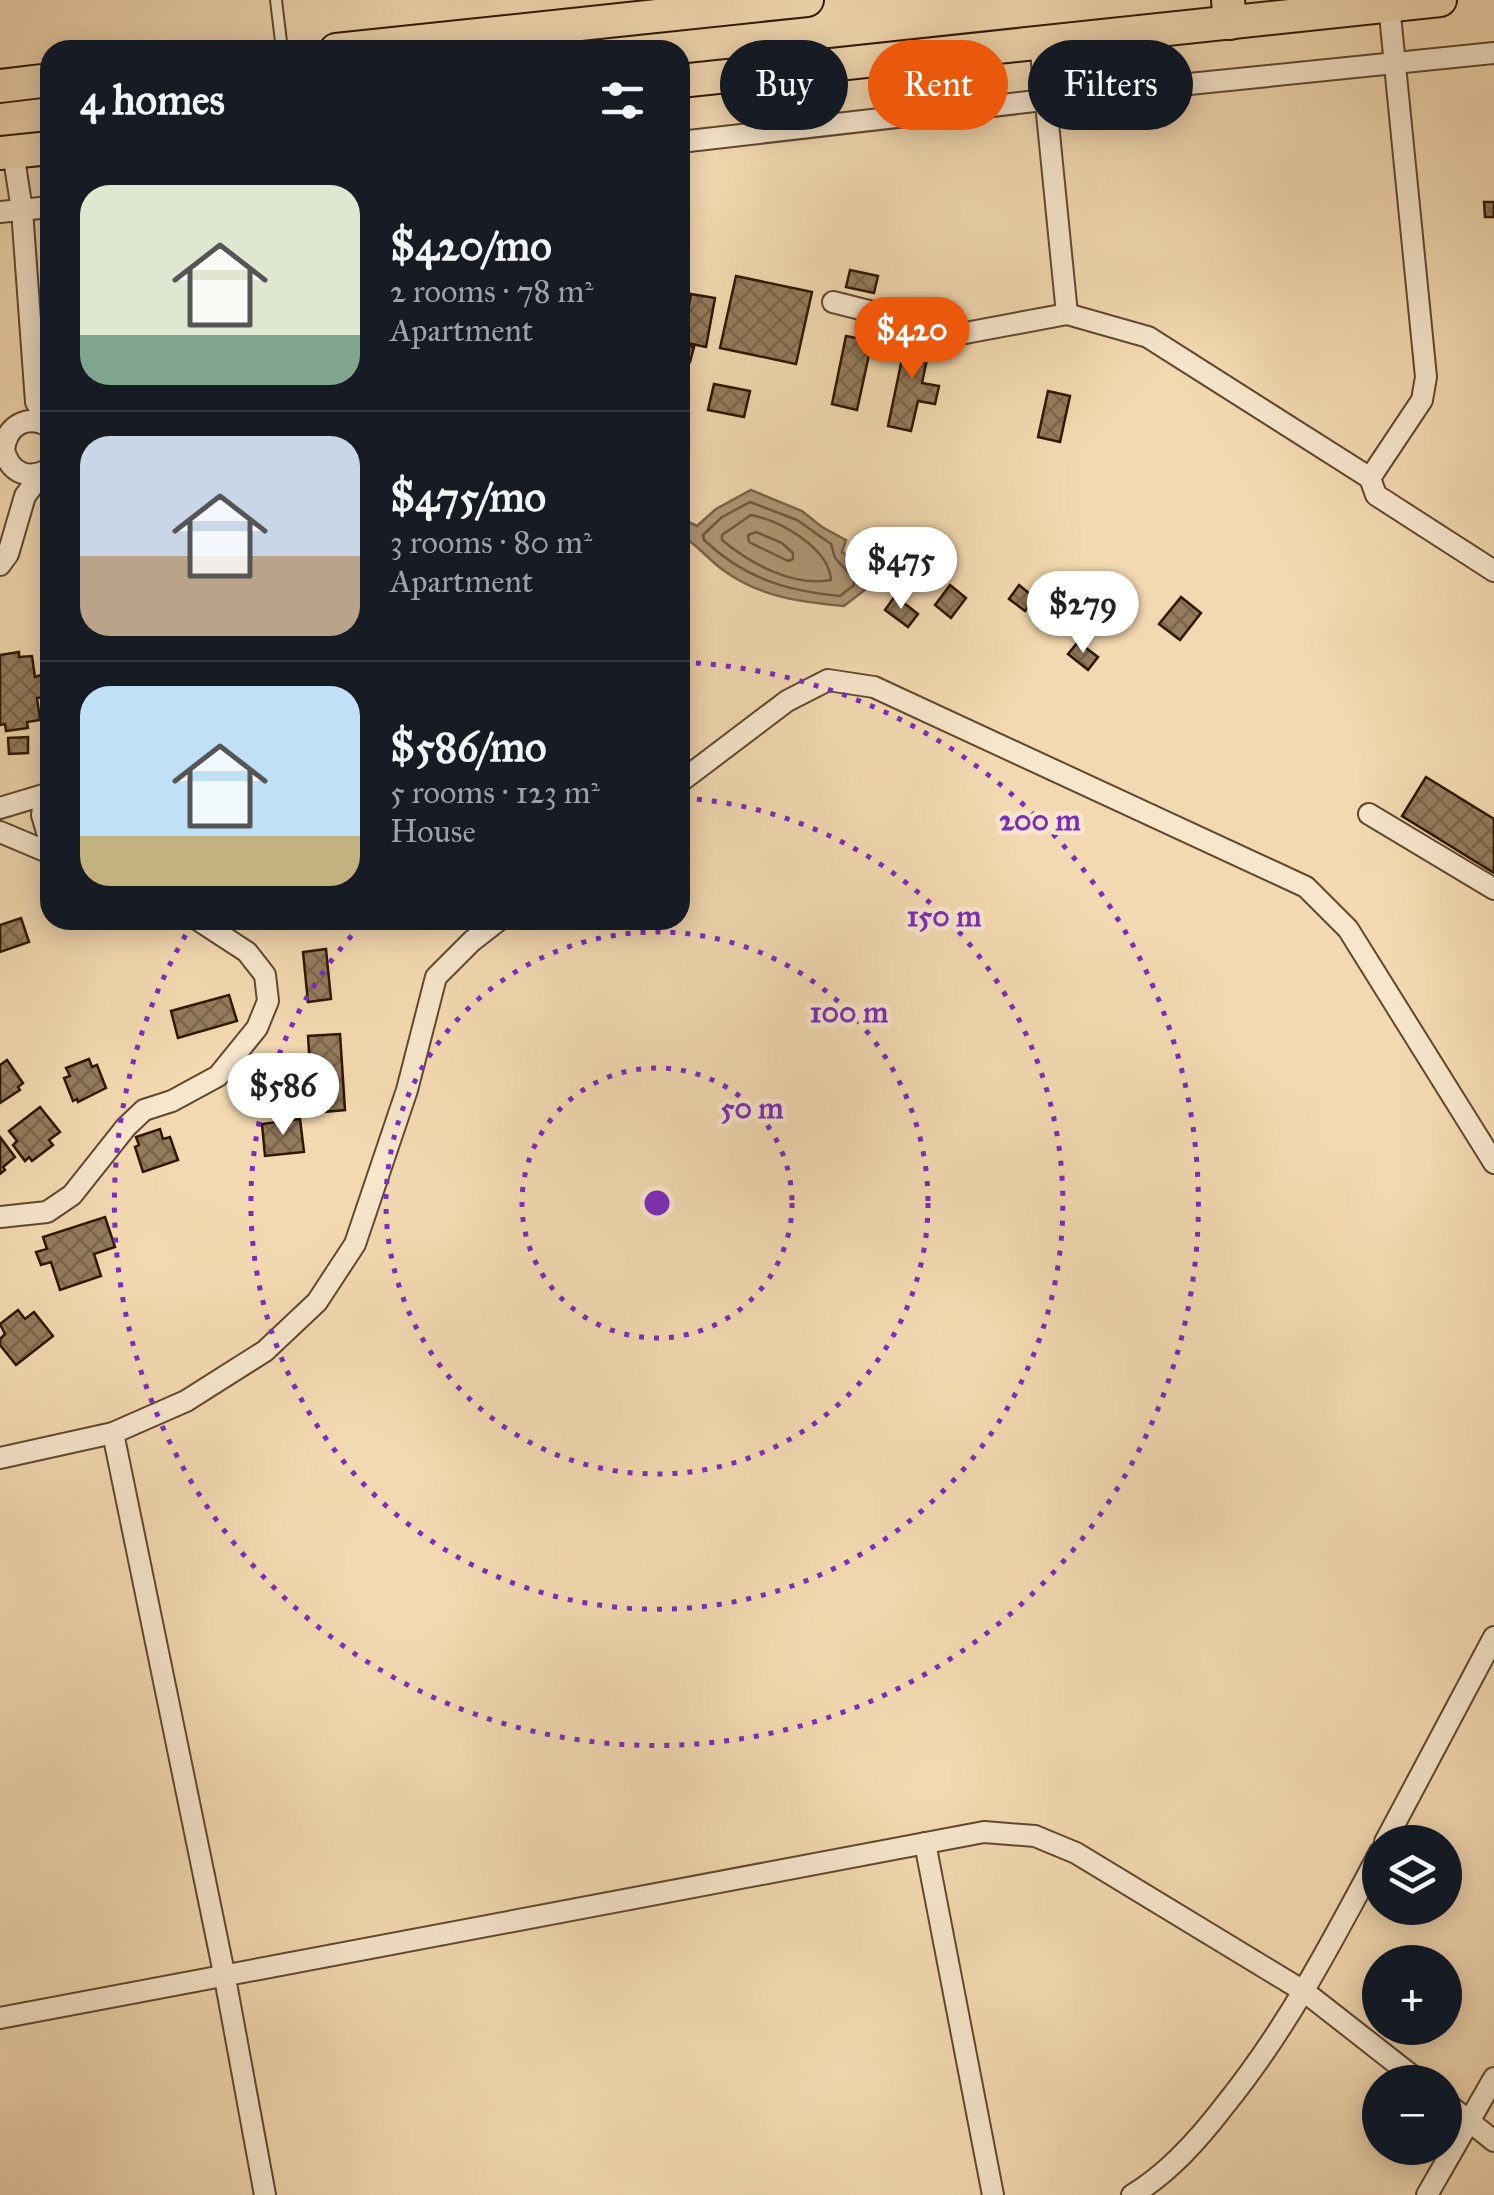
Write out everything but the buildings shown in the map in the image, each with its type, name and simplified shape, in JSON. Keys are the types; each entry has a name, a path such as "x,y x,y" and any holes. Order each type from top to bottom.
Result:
{"main road":[{"path":"430,40 807,0"},
{"path":"1058,40 1229,11 1389,6 1440,0"},
{"path":"690,80 1028,44"},
{"path":"0,86 40,81"},
{"path":"6,153 40,149"}],"street":[{"path":"1370,478 1422,400 1426,377 1389,6"},
{"path":"1193,84 1494,53"},
{"path":"690,141 1028,102"},
{"path":"1047,130 1067,314"},
{"path":"6,153 22,210 36,402 40,409"},
{"path":"0,212 40,209"},
{"path":"833,302 960,334 1067,314 1148,337 1370,478 1376,495 1494,571"},
{"path":"24,496 16,470 4,450 10,432 36,402"},
{"path":"18,424 40,422"},
{"path":"16,470 29,476 40,473"},
{"path":"0,565 8,554 24,496 40,478"},
{"path":"690,774 787,701 828,680 874,688 1306,887 1348,929 1494,1163"},
{"path":"0,808 40,796"},
{"path":"1369,814 1494,889"},
{"path":"0,832 40,849"},
{"path":"0,1217 47,1212 72,1196 144,1110 218,1076 257,1028 268,1001 264,975 247,952 213,930"},
{"path":"0,1458 113,1434 186,1402 265,1351 316,1302 355,1244 407,1090 436,977 486,930"},
{"path":"113,1434 265,2195"},
{"path":"1394,1825 1494,1638"},
{"path":"0,2018 984,1832 1035,1836 1076,1853 1305,1992 1398,2065"},
{"path":"925,1843 993,2195"},
{"path":"1132,2195 1197,2141 1259,2063 1305,1992 1362,1886"},
{"path":"1427,2195 1494,2078"},
{"path":"1462,2116 1494,2141"}],"lane":[{"path":"276,0 281,40"}],"water":[{"path":"751,490 802,511 846,540 842,552 868,580 867,588 844,606 781,597 737,579 690,541 690,523 697,526 716,509"}]}
